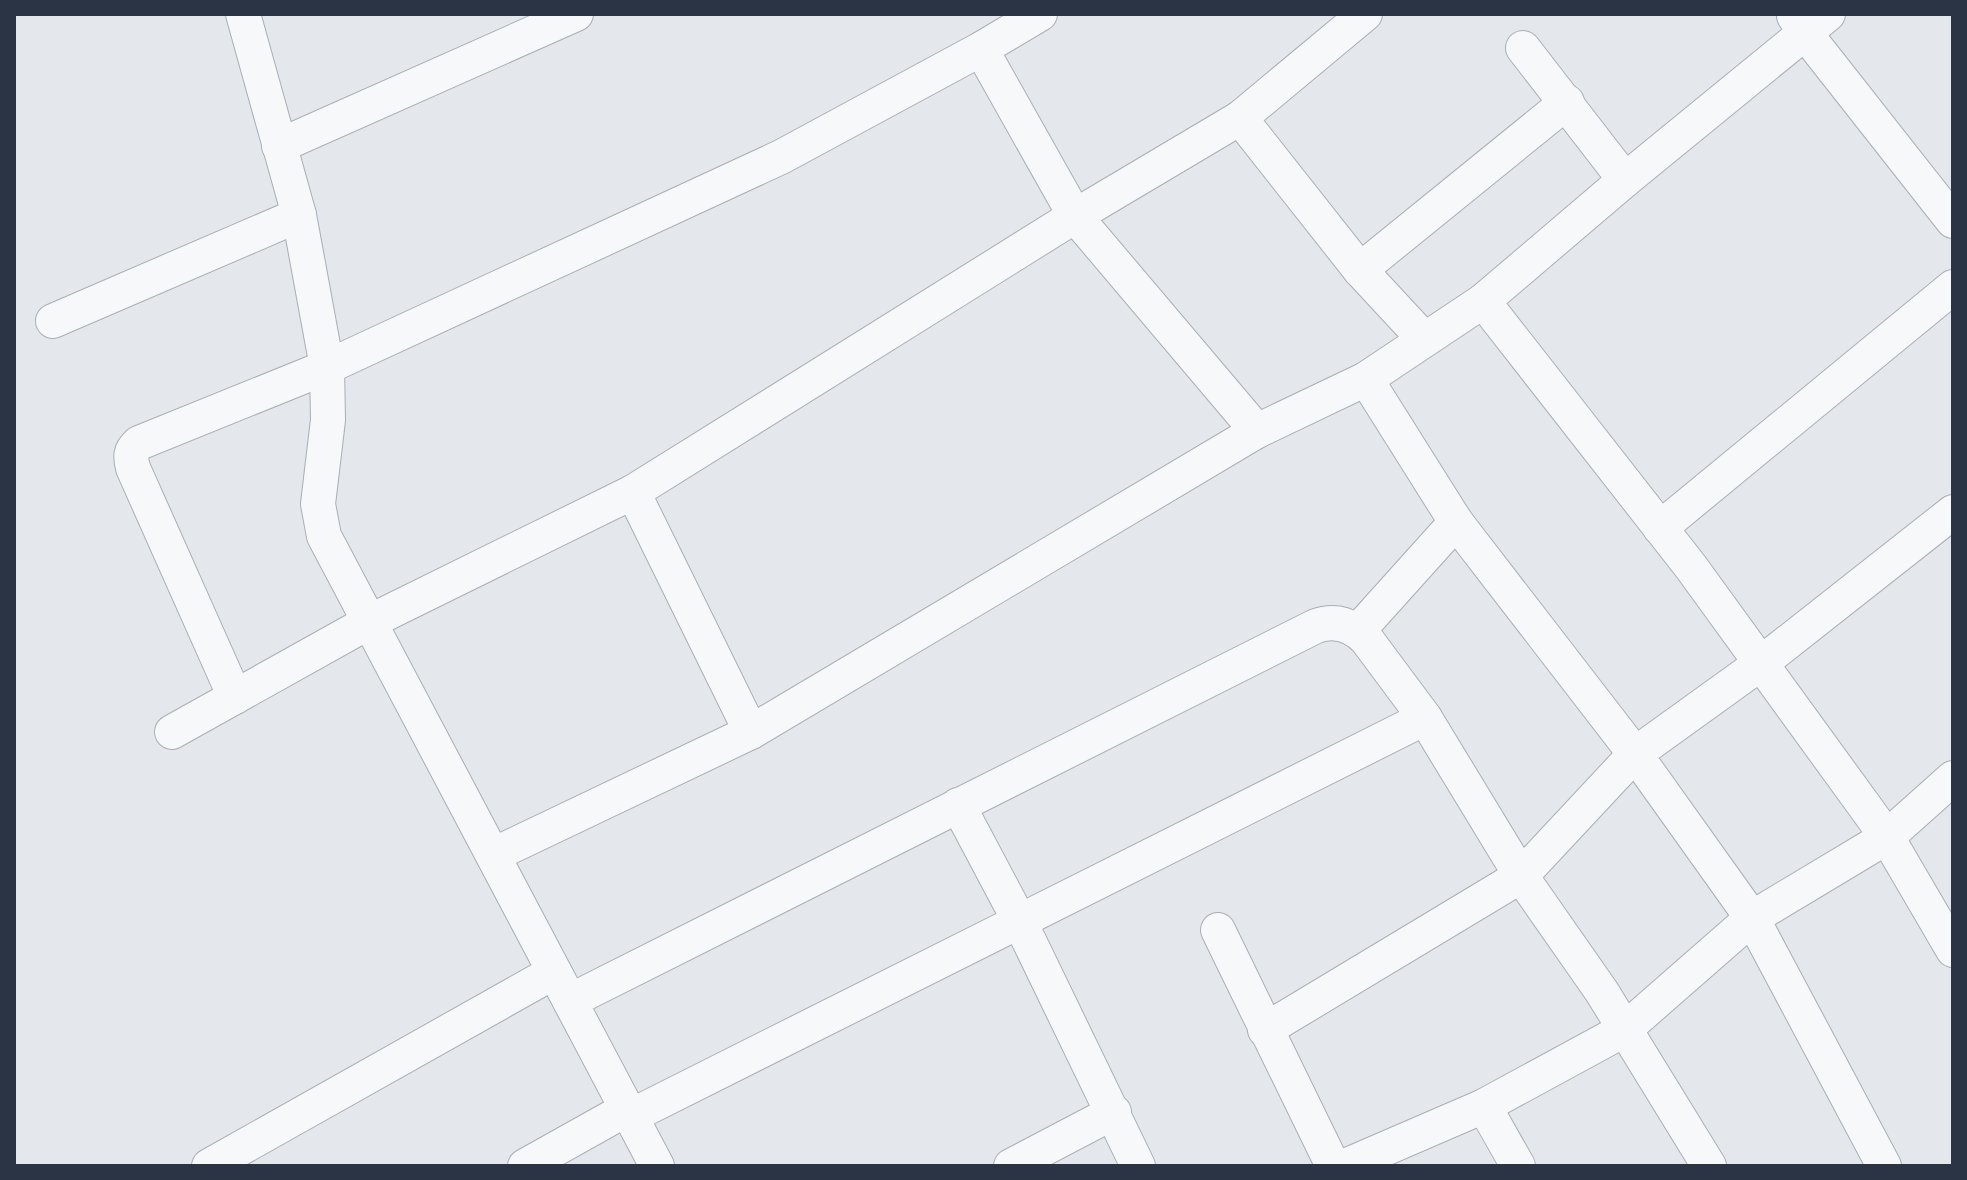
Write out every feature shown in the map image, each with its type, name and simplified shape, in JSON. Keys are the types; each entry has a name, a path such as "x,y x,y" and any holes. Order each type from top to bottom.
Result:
{"street":[{"path":"243,14 299,215 327,367 328,420 318,504 324,536 657,1166"},
{"path":"279,146 576,14"},
{"path":"235,697 130,457 132,448 327,367 781,157 1040,14"},
{"path":"172,732 369,622 633,492 1075,216 1240,118 1365,14"},
{"path":"493,855 751,732 1257,431 1366,379 1483,301 1808,20 1953,221"},
{"path":"1523,48 1625,180"},
{"path":"981,49 1075,216 1257,431"},
{"path":"1360,270 1567,102"},
{"path":"1240,118 1360,270 1424,339"},
{"path":"53,321 299,215"},
{"path":"1660,528 1953,287"},
{"path":"1483,301 1660,528 1887,837 1953,950"},
{"path":"1366,379 1456,522 1635,754 1752,918 1884,1166"},
{"path":"633,492 751,732"},
{"path":"1265,1030 1521,876 1635,754 1760,664 1953,512"},
{"path":"1358,631 1456,522"},
{"path":"570,1001 1316,626 1334,622 1358,631 1425,718 1521,876 1602,992 1709,1166"},
{"path":"525,1166 1425,718"},
{"path":"1345,1166 1484,1106 1624,1030 1752,918 1887,837 1951,783"},
{"path":"958,805 1019,920 1138,1166"},
{"path":"1218,930 1333,1166"},
{"path":"209,1166 554,972"},
{"path":"1484,1106 1518,1166"},
{"path":"1011,1166 1114,1112"}]}
